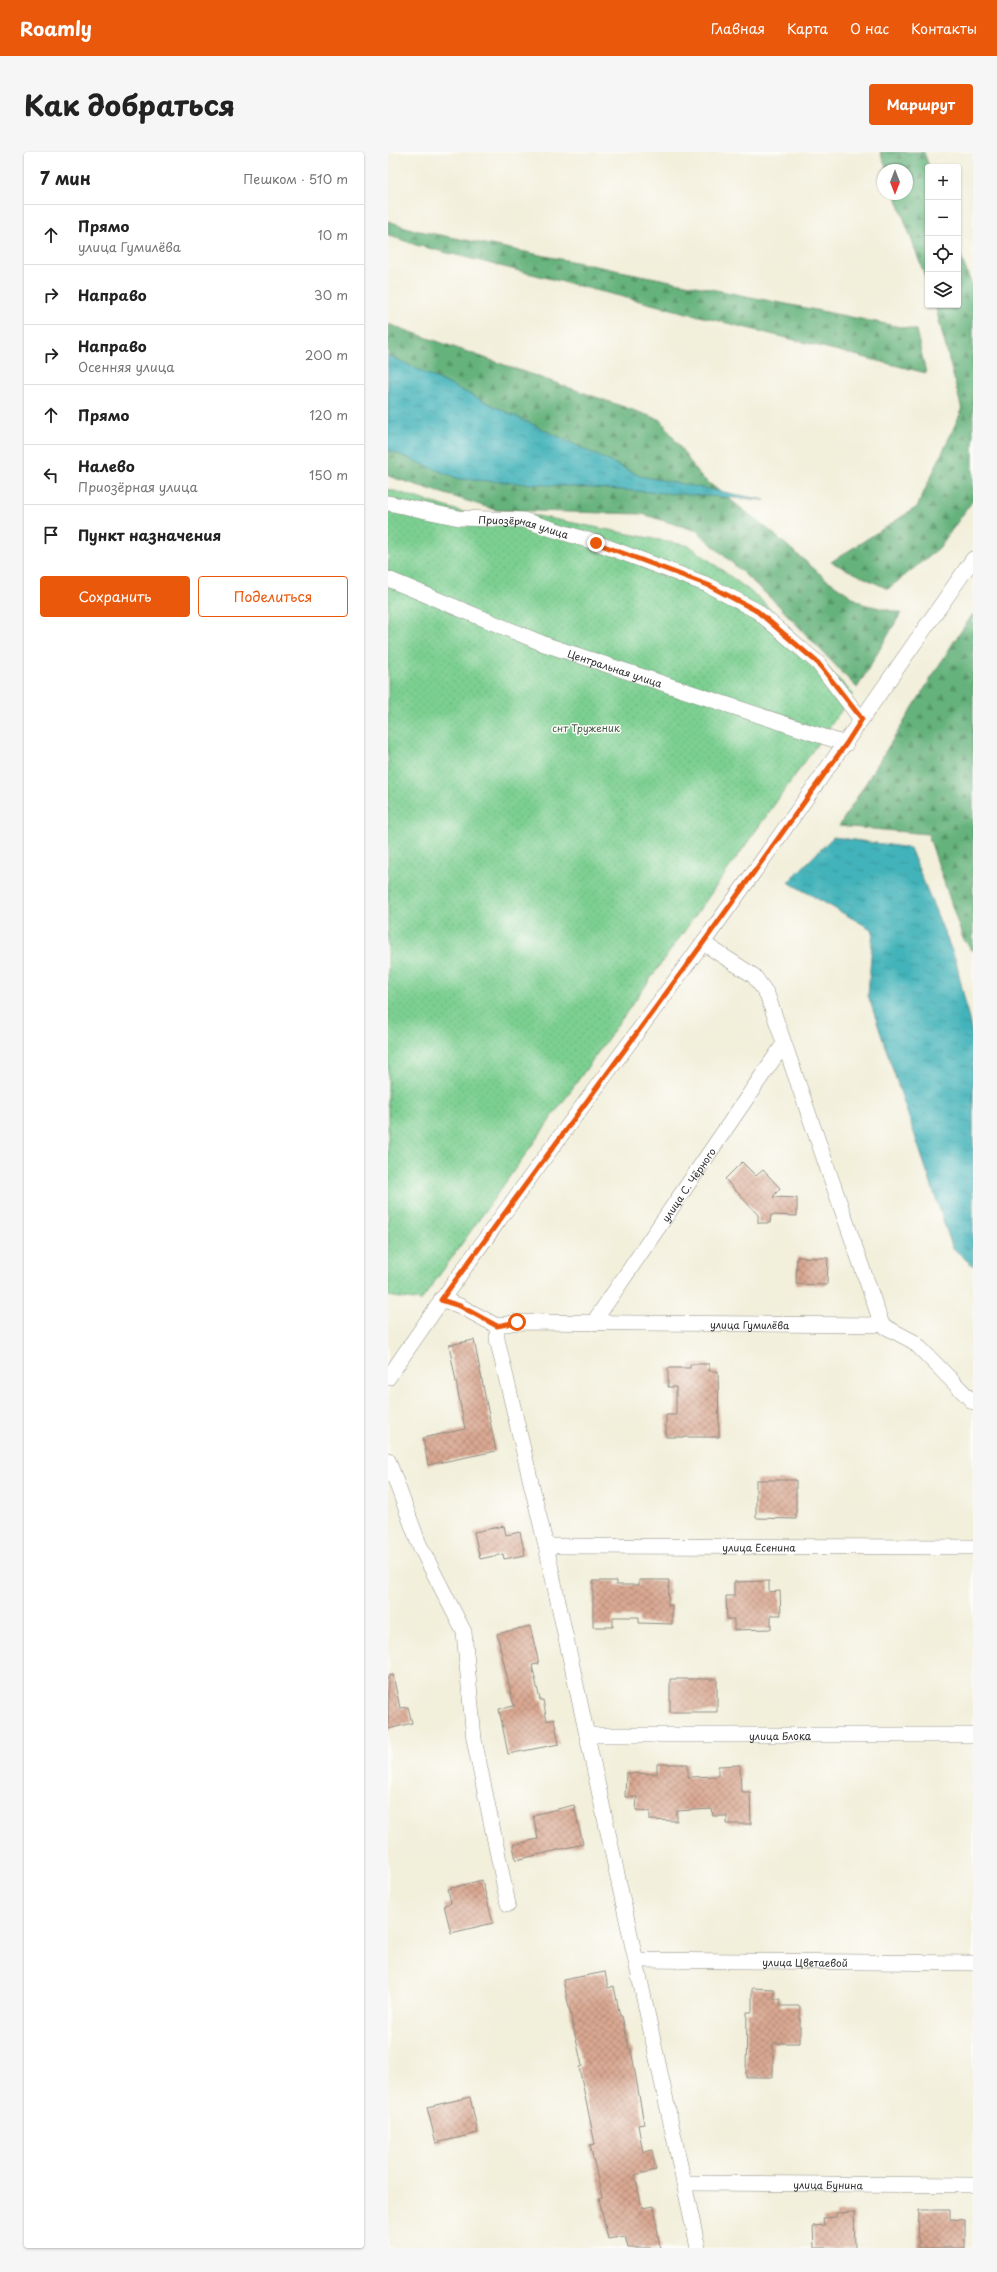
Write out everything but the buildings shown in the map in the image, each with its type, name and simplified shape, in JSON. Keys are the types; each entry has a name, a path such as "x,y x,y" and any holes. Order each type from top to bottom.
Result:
{"street":[{"name":"Приозёрная улица","path":"388,503 459,518 523,520 596,543 708,585 757,611 818,663 862,719"},
{"path":"388,1378 441,1300 703,943 846,744 973,559"},
{"name":"Центральная улица","path":"388,579 544,644 846,744"},
{"path":"703,943 754,976 767,994 783,1045 882,1325"},
{"name":"улица С. Чёрного","path":"593,1323 783,1045"},
{"path":"441,1300 460,1306 497,1326 497,1339 546,1546 637,1960 698,2248"},
{"name":"улица Гумилёва","path":"497,1326 517,1322 882,1325 914,1342 973,1402"},
{"path":"388,1460 418,1544 464,1632 474,1740 508,1904"},
{"name":"улица Есенина","path":"546,1546 973,1547"},
{"name":"улица Блока","path":"587,1735 973,1735"},
{"name":"улица Цветаевой","path":"637,1960 973,1963"},
{"name":"улица Бунина","path":"684,2183 973,2185"}],"green space":[{"path":"880,152 924,152 928,164 925,164 925,277 897,200 913,200 913,164 885,164"},
{"path":"388,221 415,230 916,330 926,373 416,245 388,235"},
{"path":"961,257 973,288 973,500 939,548 888,589 831,562 917,507 962,410 936,308 961,308"},
{"path":"388,324 661,420 700,476 769,530 826,579 863,604 901,613 857,688 777,604 697,531 642,514 496,510 388,476"},
{"name":"снт Труженик","path":"388,489 469,514 538,516 690,546 759,598 853,694 421,1301 388,1296"},
{"path":"973,614 973,951 963,939 928,834 839,826 953,643"}],"water":[{"path":"388,355 640,476 765,500 459,479 388,450"},
{"path":"833,837 910,848 956,961 973,1038 973,1266 952,1247 868,995 873,930 788,882"}],"route":[{"path":"517,1322 497,1326 460,1306 441,1300 703,943 846,744 862,719 818,663 757,611 708,585 596,543"}]}
